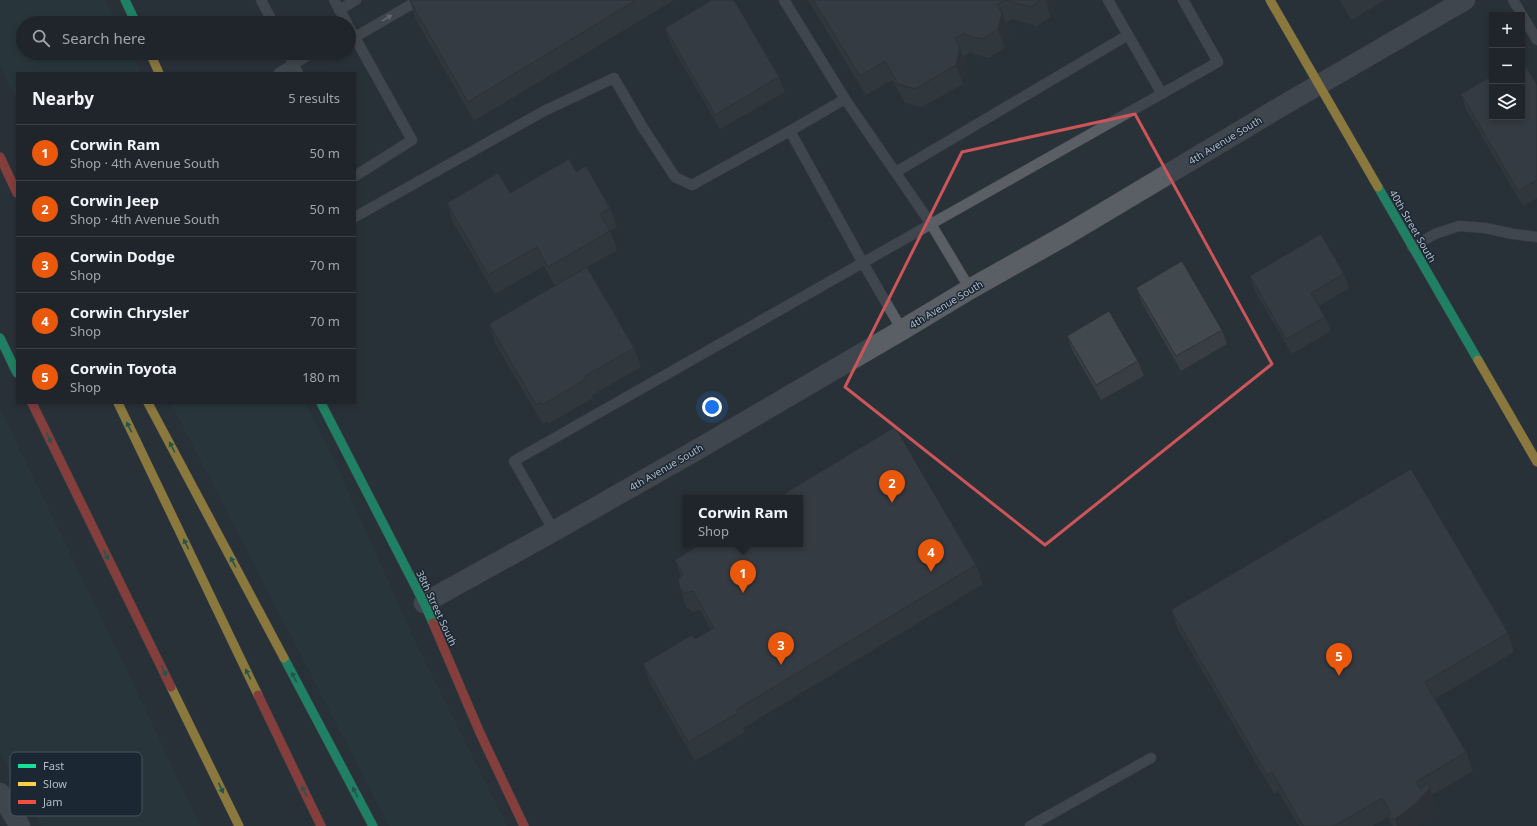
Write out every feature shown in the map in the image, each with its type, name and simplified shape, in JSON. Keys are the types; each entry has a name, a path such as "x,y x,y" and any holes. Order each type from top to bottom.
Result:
{"main road":[{"path":"125,0 133,16"},
{"name":"40th Street South","path":"1270,0 1537,462"},
{"path":"153,60 159,72"},
{"path":"0,157 16,182"},
{"path":"0,157 16,191"},
{"path":"0,338 16,371"},
{"path":"32,404 239,826"},
{"path":"118,404 321,826"},
{"path":"149,404 373,826"},
{"name":"38th Street South","path":"322,404 424,603 480,733 524,826"}],"street":[{"name":"4th Avenue South","path":"424,603 554,531 902,330 1465,0"},
{"path":"0,793 10,810"},
{"path":"14,816 20,826"}],"lane":[{"path":"261,0 269,16"},
{"path":"334,0 342,16"},
{"path":"339,10 356,0"},
{"path":"356,26 418,0"},
{"path":"784,0 845,99 931,224 970,289"},
{"path":"1108,0 1162,94"},
{"path":"554,531 514,461 1218,62 1184,0"},
{"path":"1513,0 1520,12"},
{"path":"1525,20 1537,40"},
{"path":"896,172 1128,35"},
{"path":"356,40 412,140 356,175"},
{"path":"292,60 296,69"},
{"path":"283,72 296,69 305,60"},
{"path":"356,216 544,111 614,78 643,128 675,177 692,185 845,99"},
{"path":"790,131 902,330"},
{"path":"1412,247 1435,234 1459,226 1485,228 1537,237"},
{"path":"1030,826 1151,758"}],"highlighted area":[{"path":"1135,114 1272,364 1045,545 845,387 962,152"}],"green space":[{"path":"0,0 105,0 113,16 16,16 16,60 134,60 140,72 16,72 16,97 0,66"},
{"path":"172,404 306,404 336,465 419,650 507,826 389,826"},
{"path":"0,409 120,656 200,826 42,826 36,816 142,816 142,752 10,752 10,771 0,754"}],"building":[{"path":"636,0 468,102 410,1"},
{"path":"712,0 734,0 779,77 715,115 665,28"},
{"path":"813,0 1005,0 997,5 1002,13 998,29 982,39 966,35 965,33 955,38 960,48 956,65 915,89 898,84 885,61 860,76"},
{"path":"1005,0 1041,0 1031,7"},
{"path":"1525,64 1537,85 1537,180 1518,191 1461,94 1489,78 1489,120 1525,120"},
{"path":"569,159 576,172 586,166 610,208 600,214 610,231 548,267 537,247 488,275 447,203 498,173 510,193"},
{"path":"1321,234 1344,274 1311,293 1325,317 1286,339 1250,276"},
{"path":"1182,261 1222,330 1176,356 1136,288"},
{"path":"587,267 634,348 585,376 586,379 542,405 540,402 536,405 489,324"},
{"path":"1109,311 1138,361 1096,385 1067,336"},
{"path":"895,427 976,565 736,710 738,713 688,742 643,664 692,635 695,639 714,628 693,591 685,593 680,588 678,580 683,574 675,560 696,547 803,547 803,495 782,495"},
{"path":"1411,469 1508,633 1425,682 1466,752 1416,782 1420,789 1427,783 1430,788 1415,804 1395,819 1390,819 1388,816 1391,814 1382,798 1334,826 1303,826 1272,772 1267,775 1171,610"}],"traffic: fast":[{"path":"125,0 133,16"},
{"path":"1378,187 1478,360"},
{"path":"0,338 16,371"},
{"path":"322,404 433,623"},
{"path":"284,658 373,826"}],"traffic: slow":[{"path":"1270,0 1378,187"},
{"path":"153,60 159,72"},
{"path":"1478,360 1537,462"},
{"path":"118,404 258,695"},
{"path":"149,404 284,658"},
{"path":"171,687 239,826"}],"traffic: jam":[{"path":"0,157 16,191"},
{"path":"32,404 171,687"},
{"path":"433,623 480,733 524,826"},
{"path":"258,695 321,826"}],"place":[{"name":"Corwin Jeep","path":"892,503"},
{"name":"Corwin Chrysler","path":"931,572"},
{"name":"Corwin Ram","path":"743,593"},
{"name":"Corwin Dodge","path":"781,665"},
{"name":"Corwin Toyota","path":"1339,676"}]}
